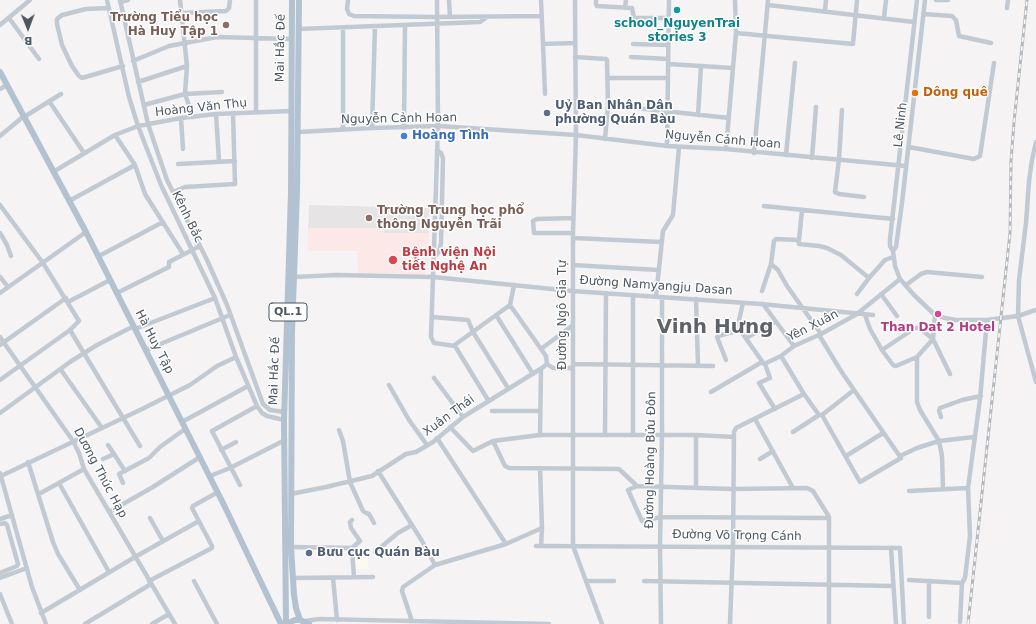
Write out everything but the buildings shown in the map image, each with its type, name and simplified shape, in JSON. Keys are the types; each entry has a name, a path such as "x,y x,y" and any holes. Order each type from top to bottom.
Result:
{"main road":[{"name":"Mai Hắc Đế","path":"292,0 292,39 295,65 298,132 294,192 290,326 291,547 296,608 305,622"},
{"name":"Mai Hắc Đế","path":"286,624 284,412 294,277 294,192 291,110 299,0"},
{"name":"Hà Huy Tập","path":"0,72 99,256 218,492 281,624"},
{"name":"QL.1","path":"286,624 295,620 305,622"}],"street":[{"path":"0,25 30,0"},
{"name":"Kênh Bắc","path":"107,0 129,97 138,126 161,185 215,298 236,357 257,406 262,413"},
{"path":"120,1 128,0"},
{"path":"180,0 187,66 185,94 193,117"},
{"path":"181,13 226,11 230,8 230,0"},
{"path":"256,0 256,112"},
{"path":"348,0 348,14 354,16 480,22 489,16"},
{"path":"437,0 438,126 431,337 434,342 455,346"},
{"path":"449,0 450,17"},
{"path":"541,0 545,94"},
{"name":"Đường Ngô Gia Tự","path":"575,0 576,135 572,290 573,546 602,624"},
{"path":"596,0 597,6 633,9 634,18 668,18"},
{"path":"625,8 626,0"},
{"path":"667,146 669,0"},
{"path":"726,150 736,33 735,0"},
{"path":"825,11 826,0"},
{"path":"736,33 853,44 857,0"},
{"path":"884,18 886,0"},
{"name":"Lê Ninh","path":"917,0 890,246 895,266 900,279 918,300 935,315 956,320 987,320 1018,316 1036,310"},
{"name":"Lê Ninh","path":"892,251 896,247 909,147 924,0"},
{"path":"936,0 948,0"},
{"path":"1007,8 1008,0"},
{"name":"Kênh Bắc","path":"120,1 148,124 167,180 200,246 230,315 263,404 267,408"},
{"path":"754,153 768,2 914,22"},
{"path":"109,8 86,9 62,15 57,19 62,45 78,76 82,78 123,66"},
{"path":"923,14 952,16 956,20 959,36 991,43"},
{"path":"298,29 405,25 450,17 541,16"},
{"path":"9,18 39,59"},
{"path":"404,128 405,25"},
{"path":"372,128 375,26"},
{"path":"343,130 344,27"},
{"path":"133,61 169,46 217,37 292,39"},
{"path":"542,44 575,44"},
{"path":"633,44 668,45"},
{"path":"575,57 606,59 608,105 605,139"},
{"path":"631,57 701,66 733,68"},
{"path":"786,156 795,63"},
{"path":"909,147 974,159 980,156 994,63"},
{"path":"138,82 187,66"},
{"path":"698,115 701,66"},
{"path":"908,73 916,74"},
{"path":"607,78 668,78"},
{"path":"0,89 7,85"},
{"path":"144,105 185,94 222,92"},
{"path":"0,136 24,117 61,94"},
{"path":"49,101 84,153"},
{"path":"608,105 729,118"},
{"path":"812,158 816,107"},
{"name":"Hoàng Văn Thụ","path":"53,172 115,135 138,126 181,118 216,114 291,110"},
{"path":"842,110 835,193 864,197"},
{"path":"174,192 185,187 234,184 236,182 233,113"},
{"path":"216,114 219,161"},
{"path":"181,118 183,150"},
{"name":"Nguyễn Cảnh Hoan","path":"298,132 438,126 576,135 667,146 839,159 906,166"},
{"path":"115,135 135,165 145,194 183,254"},
{"path":"1036,142 1029,181 1026,223 1019,280 1018,316 1036,382"},
{"path":"656,296 661,242 665,227 673,215 679,147"},
{"path":"434,257 439,252 441,244 442,224 443,158 441,153 437,150"},
{"path":"178,164 235,160"},
{"path":"69,201 135,165"},
{"path":"0,205 43,263 79,321 70,330 0,380"},
{"path":"764,206 893,219"},
{"path":"802,210 799,240 800,244 816,245 830,249 841,255 869,278"},
{"path":"573,218 536,219 533,221 534,233 661,242"},
{"path":"99,256 163,222"},
{"path":"435,224 447,224"},
{"path":"0,293 86,232"},
{"path":"0,233 11,256"},
{"path":"762,290 771,264 775,239 799,240"},
{"path":"117,293 169,267 169,262 200,246"},
{"path":"857,294 885,260 893,257"},
{"path":"771,264 778,270 786,286 803,309 854,390 900,456 939,441 974,437"},
{"path":"573,265 658,270"},
{"path":"906,285 921,274 927,272 982,277"},
{"name":"Đường Namyangju Dasan","path":"294,277 336,275 434,277 606,293 743,302 873,315"},
{"path":"0,277 8,288"},
{"name":"Yên Xuân","path":"900,279 857,314 820,335 794,346 781,356 804,394 820,415 846,456 860,482 901,458 900,456"},
{"path":"2,344 67,300 110,280"},
{"path":"455,346 510,305 514,285"},
{"path":"605,435 606,293"},
{"path":"881,294 897,316"},
{"path":"633,295 633,435"},
{"name":"Đường Hoàng Bửu Đôn","path":"661,624 660,546 662,297"},
{"path":"0,413 85,353 111,337 134,327 215,298"},
{"path":"696,299 698,366"},
{"path":"743,302 739,320 740,330 764,363 770,378 759,383 774,409"},
{"path":"762,304 794,346"},
{"path":"510,305 546,356 547,364 553,368 606,365 713,366"},
{"path":"146,350 230,315"},
{"path":"496,315 533,374"},
{"path":"865,315 870,329 889,362 894,366 917,357 933,339 935,315"},
{"path":"432,317 468,320 473,332 508,388"},
{"path":"960,622 962,583 965,578 970,536 968,488 981,396 987,320"},
{"path":"746,338 775,322"},
{"path":"541,349 573,325"},
{"path":"882,350 916,328 920,329 933,339 950,374"},
{"path":"70,330 140,446"},
{"path":"726,360 717,337 740,330"},
{"name":"Dương Thúc Hạp","path":"0,337 2,344 73,441 84,469 175,624"},
{"path":"455,346 488,400"},
{"path":"711,392 764,363 781,356"},
{"path":"46,624 41,613 27,568 0,474 124,419 190,385 218,366 236,357"},
{"path":"917,357 918,405 939,441 942,456 943,489"},
{"name":"Xuân Thái","path":"291,494 372,476 406,454 416,452 427,445 488,400 533,374 547,364"},
{"path":"540,435 541,369"},
{"path":"61,370 102,428"},
{"path":"434,378 463,417"},
{"path":"389,384 412,424 427,445"},
{"path":"182,422 248,386"},
{"path":"793,432 820,415 854,390"},
{"path":"730,624 733,546 732,489 734,432 736,428 804,394"},
{"path":"941,418 939,411 940,408 962,400 981,396"},
{"path":"240,485 212,432 213,430 235,420 257,406"},
{"path":"284,412 267,408 262,413 284,420"},
{"path":"492,411 540,411"},
{"path":"755,419 793,488"},
{"path":"450,427 471,451 493,441 540,435 696,435 734,437"},
{"path":"123,483 119,474 149,458 160,447 185,428"},
{"path":"339,430 344,441 350,482 360,506 365,513 369,514 374,523"},
{"path":"846,456 883,432"},
{"path":"696,435 696,488"},
{"path":"437,438 506,544"},
{"path":"210,476 230,468 285,440"},
{"path":"493,441 507,468 620,469 637,486"},
{"path":"221,450 236,442"},
{"path":"108,445 125,471"},
{"path":"760,459 773,451"},
{"path":"103,459 114,454"},
{"path":"109,512 153,487 200,457"},
{"path":"28,462 55,547 80,590"},
{"path":"412,621 402,589 403,587 435,565 506,544 542,528 540,468"},
{"path":"39,494 84,469"},
{"path":"378,471 435,565"},
{"path":"58,483 109,572"},
{"path":"829,518 661,518 642,521 628,490 637,486 732,489 807,488 813,491 829,518 829,624"},
{"path":"909,491 968,488"},
{"path":"85,624 150,582 212,548 192,510 193,506 218,492"},
{"path":"0,520 12,515"},
{"path":"150,518 163,541"},
{"path":"291,547 352,548 360,541 351,528 350,522 352,520"},
{"path":"41,613 109,572 199,521"},
{"path":"0,524 6,524 18,564 17,566 0,573"},
{"path":"375,552 398,533 412,525"},
{"name":"Đường Võ Trọng Cánh","path":"542,528 538,546 900,548 904,624"},
{"path":"352,548 354,577"},
{"path":"891,548 896,624"},
{"path":"0,578 27,568"},
{"path":"293,578 373,577"},
{"path":"334,578 337,620"},
{"path":"909,580 962,583"},
{"path":"194,581 217,624"},
{"path":"586,581 614,581"},
{"path":"644,581 893,586"},
{"path":"929,581 929,617"},
{"path":"0,594 12,624"},
{"path":"152,624 169,614"},
{"path":"305,622 337,620 549,624"}],"shaded area":[{"name":"Trường Trung học phổ thông Nguyễn Trãi","path":"309,205 430,208 429,233 384,233 384,228 308,228"},
{"name":"Bệnh viện Nội tiết Nghệ An","path":"308,228 384,228 384,233 429,233 428,269 425,275 358,274 357,251 308,251"},
{"path":"361,547 361,551 364,551 368,556 368,567 370,567 370,569 355,569 354,548"}],"railway":[{"path":"968,624 1010,233 1011,161 1027,0"}],"place":[{"name":"school_NguyenTrai stories 3","path":"677,10"},
{"name":"Trường Tiểu học Hà Huy Tập 1","path":"226,25"},
{"name":"Dông quê","path":"915,93"},
{"name":"Uỷ Ban Nhân Dân phường Quán Bàu","path":"547,113"},
{"name":"Hoàng Tình","path":"404,136"},
{"name":"Trường Trung học phổ thông Nguyễn Trãi","path":"369,218"},
{"name":"Bệnh viện Nội tiết Nghệ An","path":"393,260"},
{"name":"Than Dat 2 Hotel","path":"938,314"},
{"name":"Bưu cục Quán Bàu","path":"309,553"}],"district":[{"name":"Vinh Hưng","path":"715,328"}]}
